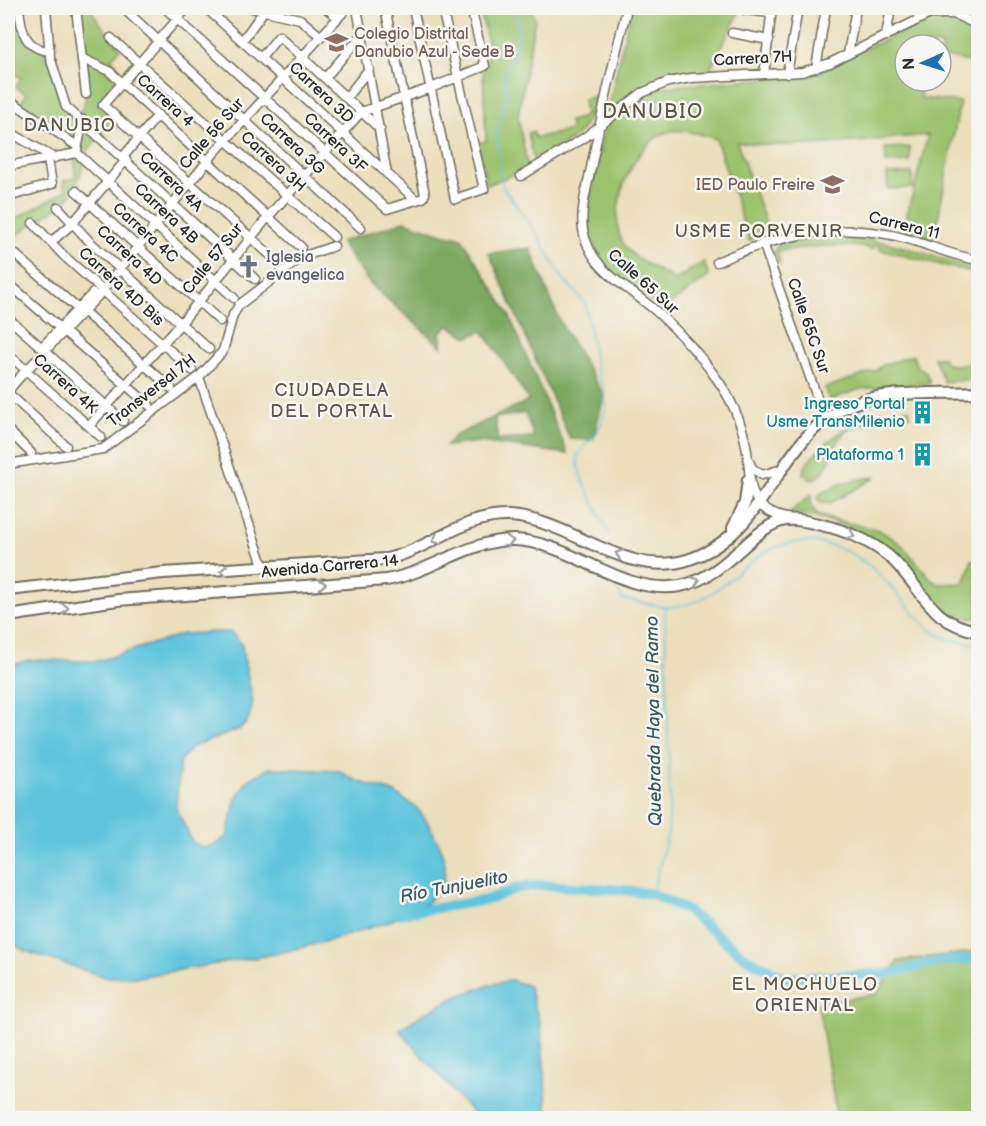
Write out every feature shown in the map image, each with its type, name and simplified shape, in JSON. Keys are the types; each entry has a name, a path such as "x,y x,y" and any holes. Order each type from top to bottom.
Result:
{"main road":[{"name":"Avenida Carrera 14","path":"8,590 151,574 264,568 396,557 418,549 473,521 501,516 538,521 629,558 656,563 690,559 728,536 761,504 800,442 825,420 849,406 875,399 978,392"},
{"path":"728,536 744,507 748,480"},
{"name":"Avenida Carrera 14","path":"8,616 118,600 386,580 416,573 485,545 514,540 553,548 641,584 674,587 710,576 771,525 795,520"},
{"path":"795,520 844,532 871,544 892,560 938,615 955,624 978,631"}],"street":[{"path":"19,8 21,27 26,40 33,47 50,51 46,8"},
{"path":"76,8 86,94"},
{"name":"Carrera 3G","path":"123,8 362,228"},
{"path":"165,8 263,98"},
{"path":"187,8 103,105 278,262"},
{"name":"Carrera 3D","path":"206,8 387,174 420,199"},
{"path":"326,8 337,17"},
{"name":"Calle 56 Sur","path":"8,392 139,248 225,140 347,8"},
{"path":"357,8 381,129 387,174"},
{"path":"385,8 420,199"},
{"path":"413,8 455,199 484,189 442,8"},
{"path":"361,112 431,88 485,66 471,8"},
{"name":"Calle 65 Sur","path":"627,8 582,216 584,233 591,252 602,270 659,314 714,375 732,406 745,440 748,480 761,504"},
{"path":"788,74 798,8"},
{"path":"816,68 826,8"},
{"path":"848,54 856,8"},
{"path":"886,36 891,8"},
{"path":"242,41 258,9 300,19 320,36"},
{"path":"745,10 772,10 764,74"},
{"name":"Carrera 7H","path":"600,125 642,93 664,84 691,78 788,74 816,68 922,17 938,13 954,14 978,25"},
{"path":"732,33 769,40"},
{"path":"325,78 362,35"},
{"path":"261,58 279,36 381,129"},
{"name":"Carrera 3H","path":"111,38 287,195 334,241"},
{"name":"Carrera 4A","path":"50,51 66,107 83,120 255,279"},
{"name":"Carrera 4","path":"83,59 109,71 301,247"},
{"path":"346,98 369,69"},
{"name":"Carrera 3F","path":"263,98 387,209 420,199"},
{"name":"Carrera 4B","path":"8,99 77,149 108,181 234,298"},
{"name":"Calle 57 Sur","path":"89,426 181,323 250,238 361,112"},
{"path":"51,242 72,224 158,115"},
{"path":"9,165 51,158 77,149 83,120"},
{"path":"521,176 584,138 600,125"},
{"path":"8,131 51,158"},
{"path":"8,197 52,184 51,158"},
{"name":"Carrera 4C","path":"76,191 220,321"},
{"name":"Carrera 4D","path":"58,207 72,224 209,350"},
{"name":"Carrera 4D Bis","path":"33,223 196,374"},
{"name":"Carrera 11","path":"717,262 763,243 811,232 858,230 894,235 978,260"},
{"name":"Transversal 7H","path":"8,464 103,449 223,351 233,315 239,305 302,257 334,241"},
{"name":"Calle 65C Sur","path":"763,243 825,420"},
{"path":"8,248 171,388"},
{"path":"8,283 150,405"},
{"path":"8,318 123,421"},
{"name":"Carrera 4K","path":"8,354 101,437"},
{"path":"196,374 264,568"},
{"path":"8,392 66,446"},
{"path":"8,430 31,453"},
{"path":"747,455 752,468 762,475 784,468"},
{"path":"761,504 774,514 795,520"}],"green space":[{"path":"8,8 17,8 18,18 24,31 46,53 51,61 61,99 76,115 84,106 86,94 76,8 91,8 120,49 111,59 116,63 108,73 116,81 98,105 115,120 81,158 85,163 70,196 55,210 23,231 8,246 8,223 66,191 63,181 75,178 75,155 55,128 20,105 26,94 16,87 21,78 8,70 14,57 8,53"},
{"path":"479,8 531,8 535,18 518,116 528,169 487,185 477,143 486,141 483,72 488,57"},
{"path":"631,8 713,8 739,13 709,71 666,79 633,95 607,112"},
{"path":"934,18 953,18 978,28 978,64 953,59 953,33 900,33"},
{"path":"893,36 893,93 921,93 921,98 960,102 934,240 903,230 928,135 809,145 737,142 769,232 749,241 716,139 679,130 667,132 655,139 634,162 621,194 618,225 621,239 630,252 675,280 704,262 709,276 662,310 608,268 599,257 589,233 588,206 605,125 638,98 663,87 805,75"},
{"path":"595,96 592,110 582,130 566,143 534,162 528,133 533,131 535,138 571,130 569,121 582,118 585,114 583,99"},
{"path":"910,147 910,162 886,163 885,148"},
{"path":"912,173 912,188 888,189 887,174"},
{"path":"405,221 445,235 461,237 508,312 568,454 479,442 446,446 454,436 529,400 483,331 468,337 449,326 440,332 442,347 370,284 340,242","holes":["525,413 534,437 498,440 495,418"]},
{"path":"833,238 888,243 955,263 978,267 978,273 880,250 880,246 875,245 873,249 837,246 778,251 780,265 773,252 779,245"},
{"path":"530,248 561,324 604,395 593,440 570,439 489,253"},
{"path":"913,355 916,365 926,372 930,383 860,389 830,400 825,388"},
{"path":"934,358 944,358 944,362 952,365 978,363 978,379 944,382"},
{"path":"909,409 910,416 850,428 839,440 824,471 811,480 803,474 806,464 813,456 848,427 883,413"},
{"path":"876,477 829,504 819,502 818,496 830,488 853,480"},
{"path":"811,495 811,506 818,516 879,530 901,544 933,581 939,584 964,583 972,560 978,559 978,619 959,615 934,601 901,560 865,535 816,517 790,512"},
{"path":"978,951 978,1118 837,1118 818,1004 876,994 898,961"}],"water":[{"path":"231,632 241,643 253,702 248,721 240,729 192,747 180,761 176,808 193,843 204,848 216,844 227,836 236,798 247,781 269,768 339,771 357,781 393,792 417,808 440,846 445,863 444,884 426,904 390,921 339,938 275,954 139,977 105,977 25,951 9,941 8,667 27,660 98,661 183,634"},
{"path":"511,980 529,986 541,1028 548,1118 477,1118 399,1030 452,999"}],"waterway":[{"name":"Quebrada Haya del Ramo","path":"512,8 519,24 517,42 504,78 507,95 497,132 502,186 536,232 560,275 585,303 596,368 604,391 606,406 596,435 583,447 577,458 581,477 609,534"},
{"path":"665,607 688,604 706,596 753,560 770,550 790,543 814,542 844,550 870,566 934,632 951,640 978,644"},
{"name":"Quebrada Haya del Ramo","path":"614,583 622,599 665,607 670,800 668,833 652,894"},
{"name":"Río Tunjuelito","path":"398,914 487,900 517,888 539,885 625,890 652,894 688,911 745,957 785,978 886,974 940,961 978,959"}],"place":[{"name":"Colegio Distrital Danubio Azul - Sede B","path":"336,43"},
{"name":"IED Paulo Freire","path":"833,185"},
{"name":"Iglesia evangelica","path":"248,266"},
{"name":"Ingreso Portal Usme TransMilenio","path":"923,413"},
{"name":"Plataforma 1","path":"922,455"}],"district":[{"name":"DANUBIO","path":"653,112"},
{"name":"DANUBIO","path":"70,125"},
{"name":"USME PORVENIR","path":"759,231"},
{"name":"CIUDADELA DEL PORTAL","path":"332,400"},
{"name":"EL MOCHUELO ORIENTAL","path":"805,994"}]}
